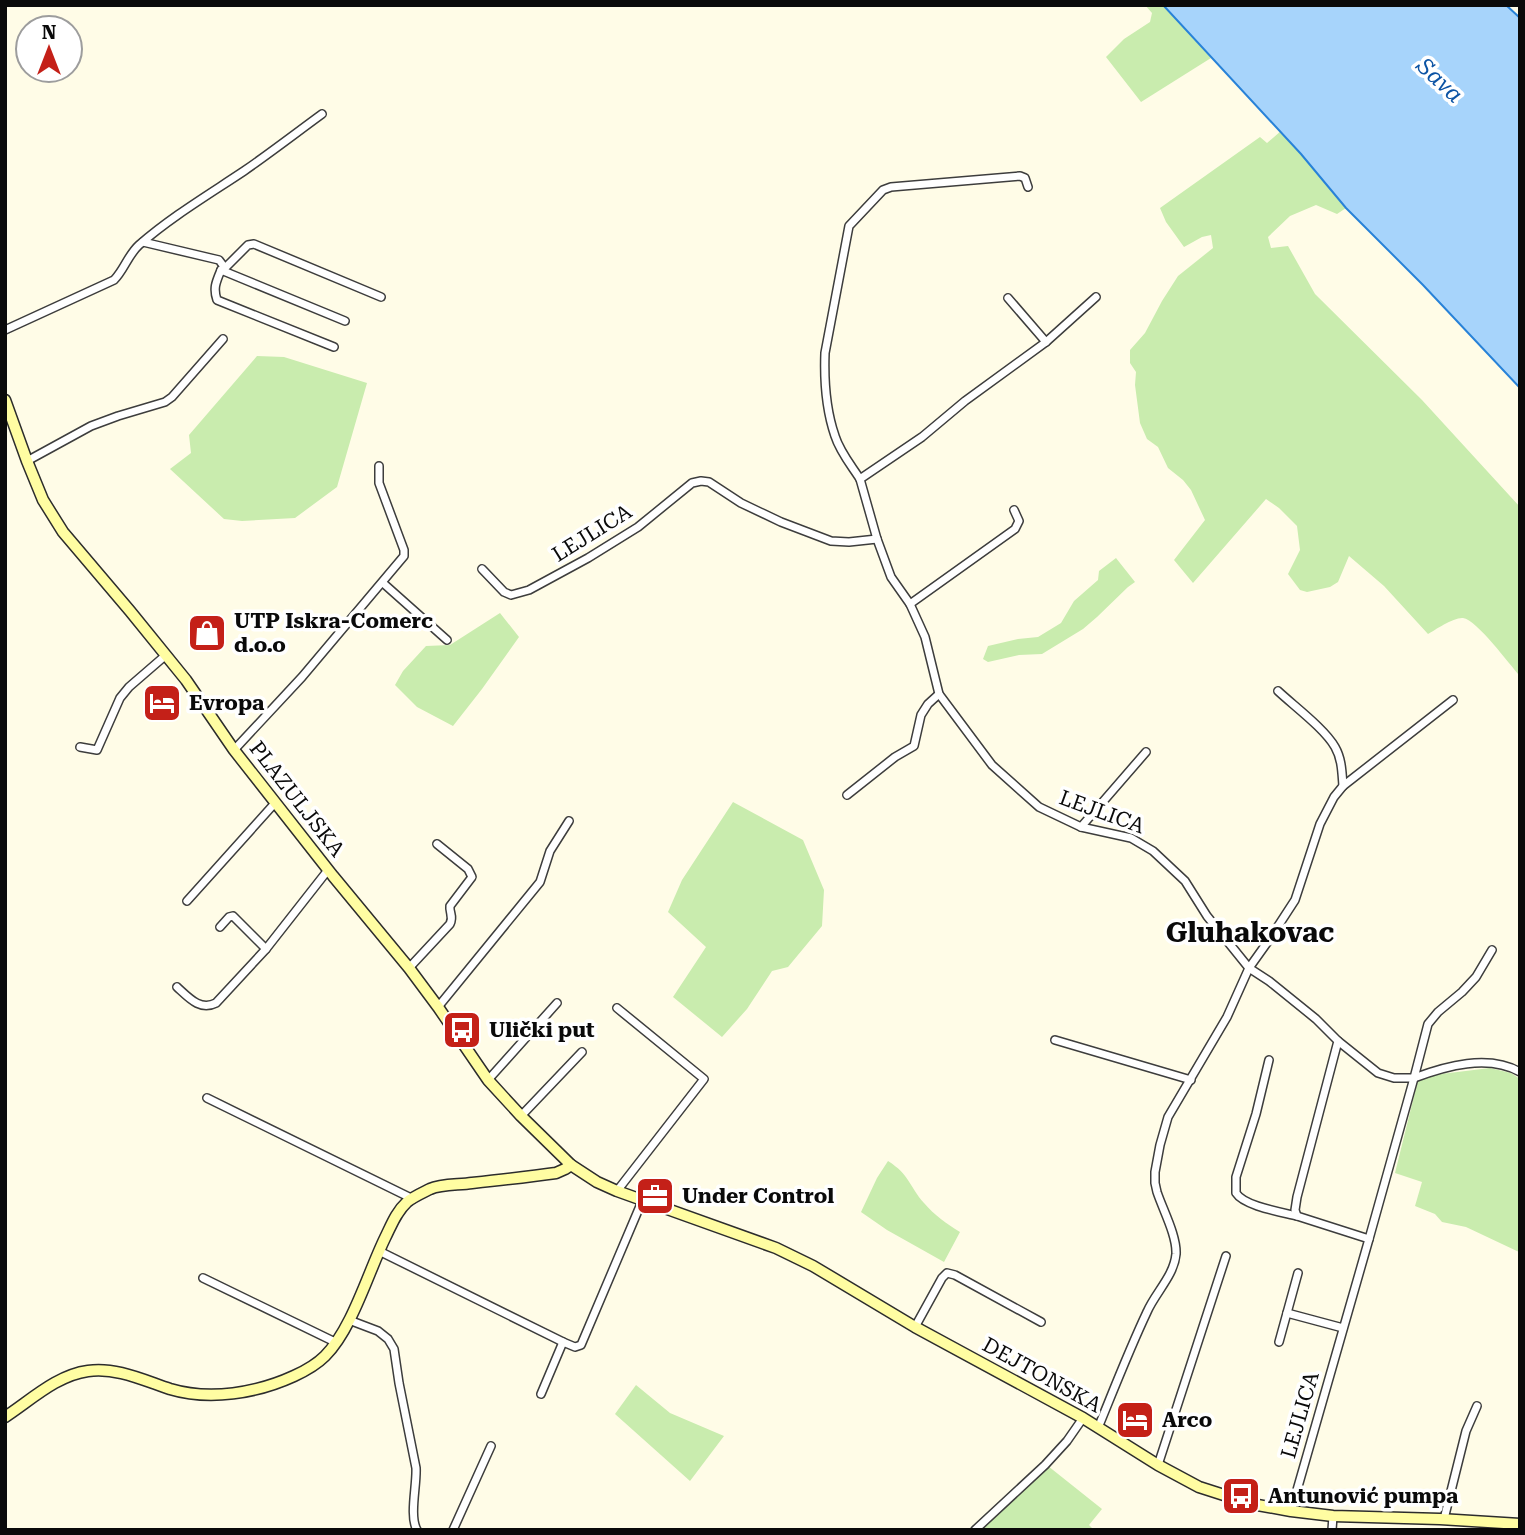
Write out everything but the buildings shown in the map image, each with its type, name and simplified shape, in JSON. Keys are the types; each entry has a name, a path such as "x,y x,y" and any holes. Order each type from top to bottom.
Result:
{"main road":[{"name":"PLAZULJSKA","path":"5,400 43,500 62,531 186,680 234,750 275,803 409,968 488,1080 570,1165"},
{"name":"DEJTONSKA","path":"570,1165 617,1191 776,1248 813,1266 915,1327 1083,1418 1199,1487 1225,1496 1292,1511 1333,1516 1442,1519 1497,1526 1520,1524"},
{"path":"5,1417 61,1379 87,1371 111,1371 172,1390 200,1395 222,1395 274,1385 316,1364 327,1354 349,1320 399,1211 409,1200 433,1188 556,1173 570,1165"}],"street":[{"path":"5,330 109,284 119,275 131,253 143,242 322,114"},
{"name":"LEJLICA","path":"1028,187 1025,178 1020,176 891,187 883,190 849,226 825,353 828,406 835,435 860,479 891,577 910,604 925,637 939,694 992,765 1039,807 1081,827 1131,838 1153,851 1185,881 1207,916 1249,968 1278,988 1382,1076 1414,1078 1292,1511"},
{"path":"143,242 219,260 223,269 345,321"},
{"path":"334,347 217,300 215,284 223,269 248,245 254,244 381,297"},
{"path":"860,479 922,437 965,401 1046,342 1096,297"},
{"path":"1008,298 1046,342"},
{"path":"27,461 91,426 165,402 223,339"},
{"path":"234,750 302,677 404,556 379,483 379,466"},
{"name":"LEJLICA","path":"482,569 510,595 529,590 638,527 692,483 701,481 709,482 741,503 781,522 831,541 849,542 877,538"},
{"path":"910,604 1015,529 1019,521 1014,510"},
{"path":"383,583 447,640"},
{"path":"80,747 97,750 120,698 166,655"},
{"path":"1278,691 1335,747 1341,765 1343,786"},
{"path":"847,795 895,757 914,746 921,715 939,694"},
{"path":"1098,1428 1147,1312 1175,1263 1176,1246 1154,1178 1168,1117 1227,1017 1249,968 1295,900 1320,824 1334,797 1343,786 1452,700"},
{"path":"1081,827 1146,752"},
{"path":"187,901 275,803"},
{"path":"438,1007 540,882 550,850 569,821"},
{"path":"409,968 450,924 450,906 472,877 468,869 437,844"},
{"path":"177,987 197,1004 211,1006 216,1003 266,949 328,870"},
{"path":"220,928 233,916 266,949"},
{"path":"1414,1078 1428,1024 1476,977 1492,950"},
{"path":"488,1080 557,1003"},
{"path":"617,1008 704,1079 617,1191"},
{"path":"1055,1040 1191,1080"},
{"path":"1297,1216 1295,1203 1338,1041"},
{"path":"521,1116 582,1052"},
{"path":"1269,1060 1256,1114 1236,1177 1236,1193 1241,1199 1253,1204 1369,1239"},
{"path":"1414,1078 1438,1069 1479,1063 1496,1064 1520,1072"},
{"path":"207,1098 413,1199"},
{"path":"379,1251 576,1348 581,1345 643,1199"},
{"path":"1158,1465 1226,1256"},
{"path":"915,1327 947,1273 1041,1322"},
{"path":"1279,1342 1298,1273"},
{"path":"203,1279 335,1342"},
{"path":"1287,1313 1342,1328"},
{"path":"349,1320 378,1331 388,1339 394,1349 416,1468 414,1524 417,1530"},
{"path":"541,1394 563,1342"},
{"path":"1434,1530 1442,1519 1466,1431 1477,1406"},
{"path":"975,1530 1045,1465 1083,1418"},
{"path":"453,1530 491,1446"},
{"path":"1332,1530 1333,1516"}],"green space":[{"path":"1145,5 1163,5 1211,58 1141,102 1106,57 1124,39 1150,22 1152,13"},
{"path":"1281,131 1346,208 1337,214 1316,205 1290,216 1268,237 1271,248 1288,246 1315,294 1422,400 1520,507 1520,676 1484,634 1463,618 1428,634 1384,586 1349,556 1338,582 1330,587 1307,592 1300,590 1288,574 1300,550 1297,526 1266,499 1193,583 1174,560 1205,520 1191,490 1168,468 1158,447 1147,439 1140,423 1136,372 1130,363 1130,350 1145,333 1178,276 1213,248 1211,235 1184,247 1166,222 1160,208 1260,137 1267,143"},
{"path":"257,356 284,357 367,383 337,487 295,518 242,521 224,519 170,469 191,453 189,435"},
{"path":"1116,558 1135,582 1083,629 1042,654 1019,655 988,662 983,659 988,646 1038,637 1061,623 1074,601 1098,580 1099,571"},
{"path":"500,613 519,637 453,726 417,707 395,685 403,671 426,646 450,645"},
{"path":"733,802 803,840 824,890 822,926 788,967 772,971 747,1009 722,1037 673,997 706,947 668,912 682,880"},
{"path":"1490,1068 1511,1073 1520,1079 1519,1252 1466,1227 1442,1222 1435,1214 1415,1206 1422,1182 1395,1173 1418,1080 1433,1075"},
{"path":"888,1161 905,1176 932,1211 960,1232 944,1262 861,1212"},
{"path":"636,1385 670,1413 724,1436 690,1481 615,1414"},
{"path":"1048,1466 1102,1509 1089,1525 1094,1530 980,1530"}],"water":[{"name":"Sava","path":"1163,5 1506,5 1520,18 1520,388 1346,208 1301,154"}],"place":[{"name":"UTP Iskra-Comerc d.o.o","path":"207,633"},
{"name":"Evropa","path":"162,703"},
{"name":"Ulički put","path":"462,1030"},
{"name":"Under Control","path":"655,1196"},
{"name":"Arco","path":"1135,1420"},
{"name":"Antunović pumpa","path":"1241,1496"}],"district":[{"name":"Gluhakovac","path":"1250,932"}]}
